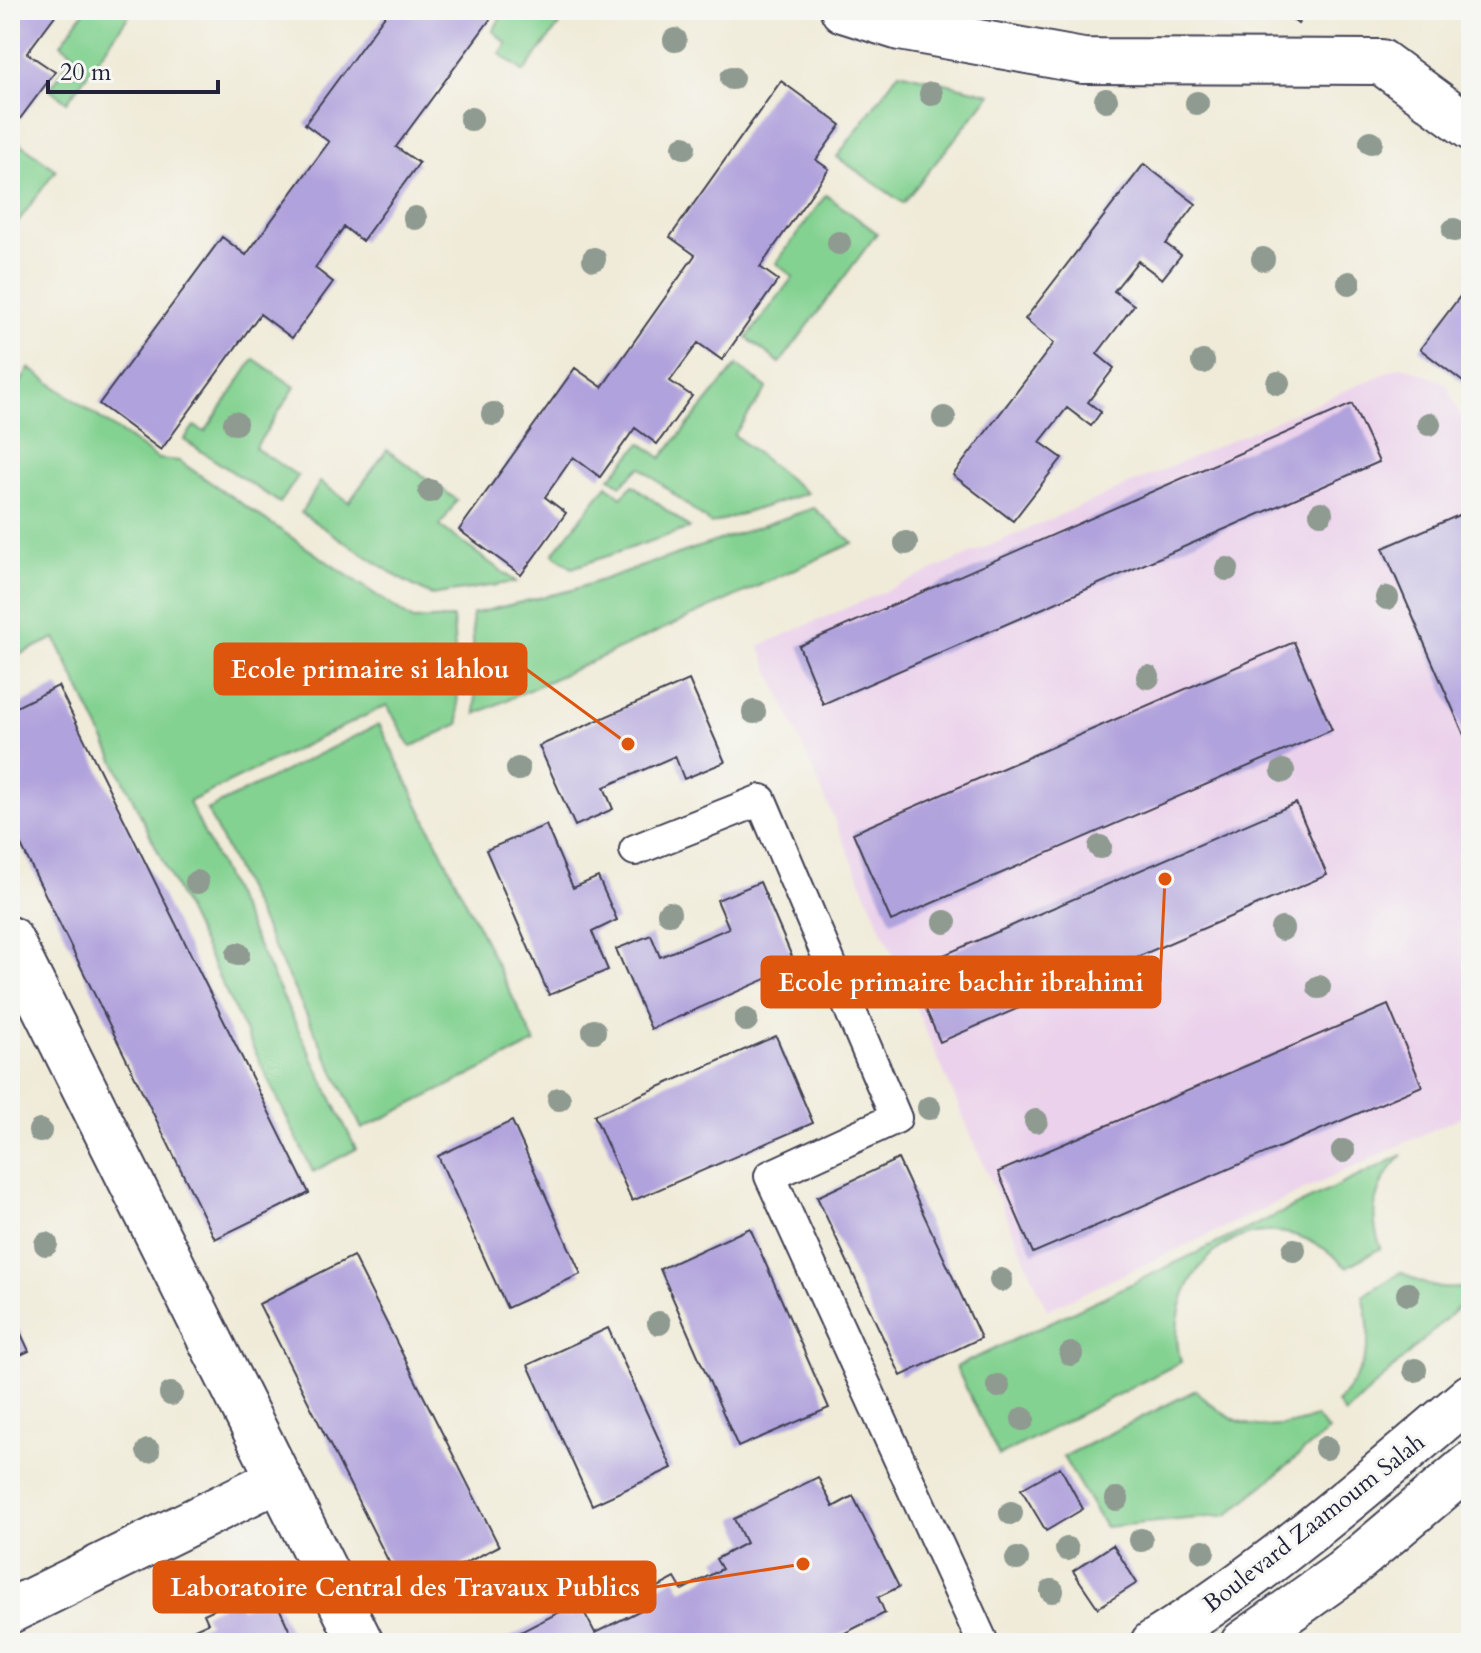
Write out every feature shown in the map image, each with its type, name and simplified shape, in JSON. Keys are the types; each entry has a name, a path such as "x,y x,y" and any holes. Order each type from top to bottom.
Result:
{"street":[{"path":"843,10 900,28 1083,61 1381,62 1471,128"},
{"path":"10,939 361,1643"},
{"name":"Boulevard Zaamoum Salah","path":"1153,1643 1205,1610 1340,1509 1471,1396"},
{"path":"1243,1643 1342,1573 1471,1464"},
{"path":"10,1611 279,1479"},
{"path":"1342,1573 1471,1502"}],"lane":[{"path":"635,850 761,800 896,1118 770,1176 983,1643"}],"shaded area":[{"path":"1402,366 1446,383 1471,440 1471,1112 1047,1310 759,646"}],"green space":[{"path":"85,10 133,10 67,102 50,89 74,54 61,44"},
{"path":"505,10 570,10 524,72 500,54 507,44 493,31"},
{"path":"899,72 991,94 903,203 837,157"},
{"path":"16,140 56,170 10,233 10,148"},
{"path":"826,195 877,233 780,363 747,338 793,277 776,263"},
{"path":"254,359 295,387 255,448 298,476 280,503 184,440 194,426 205,432"},
{"path":"737,365 767,388 734,435 807,493 711,524 640,467 621,485 610,478 641,443 661,458"},
{"path":"29,368 158,459 179,461 413,620 453,618 459,724 411,747 387,705 189,802 356,1149 313,1172 55,638 10,659 10,402"},
{"path":"387,450 457,500 440,526 516,582 431,595 404,581 301,513 320,482 349,502"},
{"path":"607,485 621,497 633,485 690,528 572,568 553,554"},
{"path":"814,508 853,543 476,714 472,614 572,590"},
{"path":"379,724 535,1043 362,1129 207,810"},
{"path":"1403,1155 1386,1175 1377,1198 1375,1222 1381,1248 1346,1267 1317,1244 1277,1232 1251,1234 1227,1244 1206,1260 1191,1281 1181,1306 1177,1334 1181,1362 999,1456 956,1367"},
{"path":"1401,1272 1435,1287 1453,1289 1471,1285 1471,1295 1345,1414 1337,1403 1356,1378 1368,1341 1363,1296"},
{"path":"1196,1390 1223,1413 1251,1425 1282,1426 1316,1417 1328,1431 1228,1515 1105,1527 1063,1457"}],"building":[{"path":"10,10 59,10 27,53 55,72 10,132"},
{"path":"389,10 497,10 396,147 419,163 362,241 344,227 315,268 333,282 292,338 260,314 161,450 99,404 222,237 246,255 329,142 305,124"},
{"path":"1280,10 1308,10 1298,24"},
{"path":"781,81 841,125 816,160 829,169 760,267 778,280 722,360 698,343 670,381 692,396 657,444 635,428 600,477 573,457 545,497 566,513 521,575 459,530 575,368 602,387 695,255 670,237"},
{"path":"1144,164 1196,204 1166,244 1181,255 1162,279 1138,261 1114,291 1134,305 1097,354 1114,368 1088,402 1101,412 1091,426 1067,408 1040,442 1062,458 1013,521 953,475 1054,343 1025,319"},
{"path":"1471,282 1471,388 1420,349"},
{"path":"1352,404 1379,462 823,704 799,646"},
{"path":"1466,512 1471,522 1471,751 1383,548"},
{"path":"1294,642 1332,730 891,921 853,833"},
{"path":"689,680 725,762 684,779 675,756 604,787 613,809 575,826 539,746"},
{"path":"58,686 309,1193 215,1239 10,823 10,710"},
{"path":"1296,803 1327,875 940,1042 909,970"},
{"path":"546,825 573,888 598,877 617,920 592,932 608,970 549,995 486,850"},
{"path":"760,882 796,966 651,1029 616,949 651,935 660,957 729,928 717,900"},
{"path":"1388,1005 1422,1086 1033,1253 998,1172"},
{"path":"776,1036 813,1123 632,1201 594,1115"},
{"path":"512,1121 581,1274 507,1308 438,1156"},
{"path":"898,1159 981,1338 901,1376 817,1197"},
{"path":"750,1228 829,1408 738,1447 660,1269"},
{"path":"353,1256 499,1546 405,1594 259,1304"},
{"path":"10,1310 29,1351 10,1360"},
{"path":"608,1328 672,1468 592,1505 528,1365"},
{"path":"1060,1467 1083,1509 1046,1531 1021,1489"},
{"path":"818,1477 833,1507 853,1496 899,1587 878,1597 885,1613 825,1643 798,1643 796,1639 789,1643 499,1643 579,1602 595,1633 651,1605 645,1594 675,1578 682,1590 722,1569 716,1559 746,1543 734,1519"},
{"path":"1113,1545 1137,1583 1098,1608 1073,1571"},
{"path":"273,1594 295,1643 164,1643 208,1623 204,1614 236,1599 241,1609"}],"place":[{"name":"Ecole primaire si lahlou","path":"628,744"},
{"name":"Ecole primaire bachir ibrahimi","path":"1165,879"},
{"name":"Laboratoire Central des Travaux Publics","path":"803,1564"}]}
